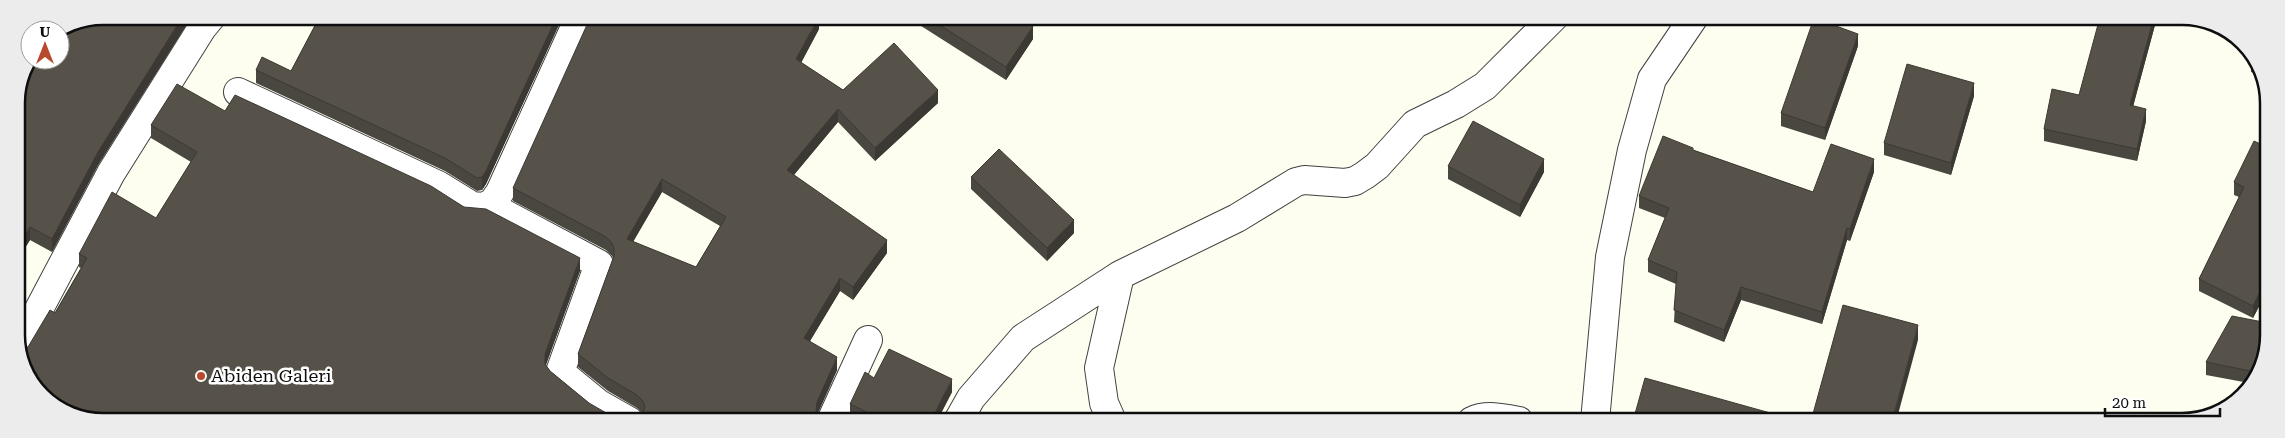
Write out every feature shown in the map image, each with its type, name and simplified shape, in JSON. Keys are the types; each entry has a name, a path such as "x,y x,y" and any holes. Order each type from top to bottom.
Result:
{"street":[{"path":"25,336 111,173 204,25"},
{"path":"238,92 438,185 472,206 484,207 493,202 500,192 576,25"},
{"path":"963,413 971,398 1023,338 1120,276 1236,218 1296,182 1304,180 1337,183 1355,181 1377,166 1415,124 1456,104 1485,86 1546,25"},
{"path":"1596,413 1610,257 1632,150 1652,79 1689,25"},
{"path":"488,205 599,264 560,372 599,404 615,413"},
{"path":"1109,413 1104,402 1099,368 1120,276"},
{"path":"835,413 868,340"}],"building":[{"path":"177,25 98,152 52,239 30,227 25,235 25,103 26,87 32,70 70,70 70,32 87,26"},
{"path":"315,25 553,25 486,171 482,177 477,178 445,158 256,70 262,57 291,71"},
{"path":"587,25 815,25 796,59 843,90 894,43 938,90 875,148 838,109 787,170 887,240 853,287 840,278 804,338 837,357 817,402 816,413 643,413 645,407 643,401 637,395 608,378 578,354 614,256 612,243 606,237 513,188","holes":["662,179 726,217 696,267 627,239"]},
{"path":"940,25 1033,26 1006,67"},
{"path":"1812,25 1833,25 1858,34 1825,128 1781,113"},
{"path":"2098,25 2152,25 2130,105 2146,109 2137,149 2044,129 2052,89 2079,95"},
{"path":"1907,64 1974,83 1951,163 1884,143"},
{"path":"177,84 225,111 235,95 431,186 464,207 486,209 580,258 545,354 545,364 550,371 589,403 606,413 103,413 78,409 55,397 35,374 26,347 28,347 50,310 55,313 87,258 79,254 112,192 156,218 197,152 151,125"},
{"path":"1473,121 1544,159 1520,205 1448,166"},
{"path":"1663,136 1693,148 1693,150 1813,192 1831,144 1874,159 1850,229 1847,228 1822,312 1741,287 1724,330 1674,310 1677,272 1648,260 1669,208 1639,196"},
{"path":"2254,141 2260,144 2260,292 2253,306 2199,279 2244,187 2234,182"},
{"path":"999,149 1074,220 1047,248 971,177"},
{"path":"1843,305 1918,325 1894,413 1813,413"},
{"path":"2232,316 2260,321 2259,346 2251,371 2206,362"},
{"path":"889,349 952,379 935,413 869,413 850,404 865,372 874,378"},
{"path":"1645,378 1770,413 1635,413"}],"place":[{"name":"Abiden Galeri","path":"201,376"}]}
